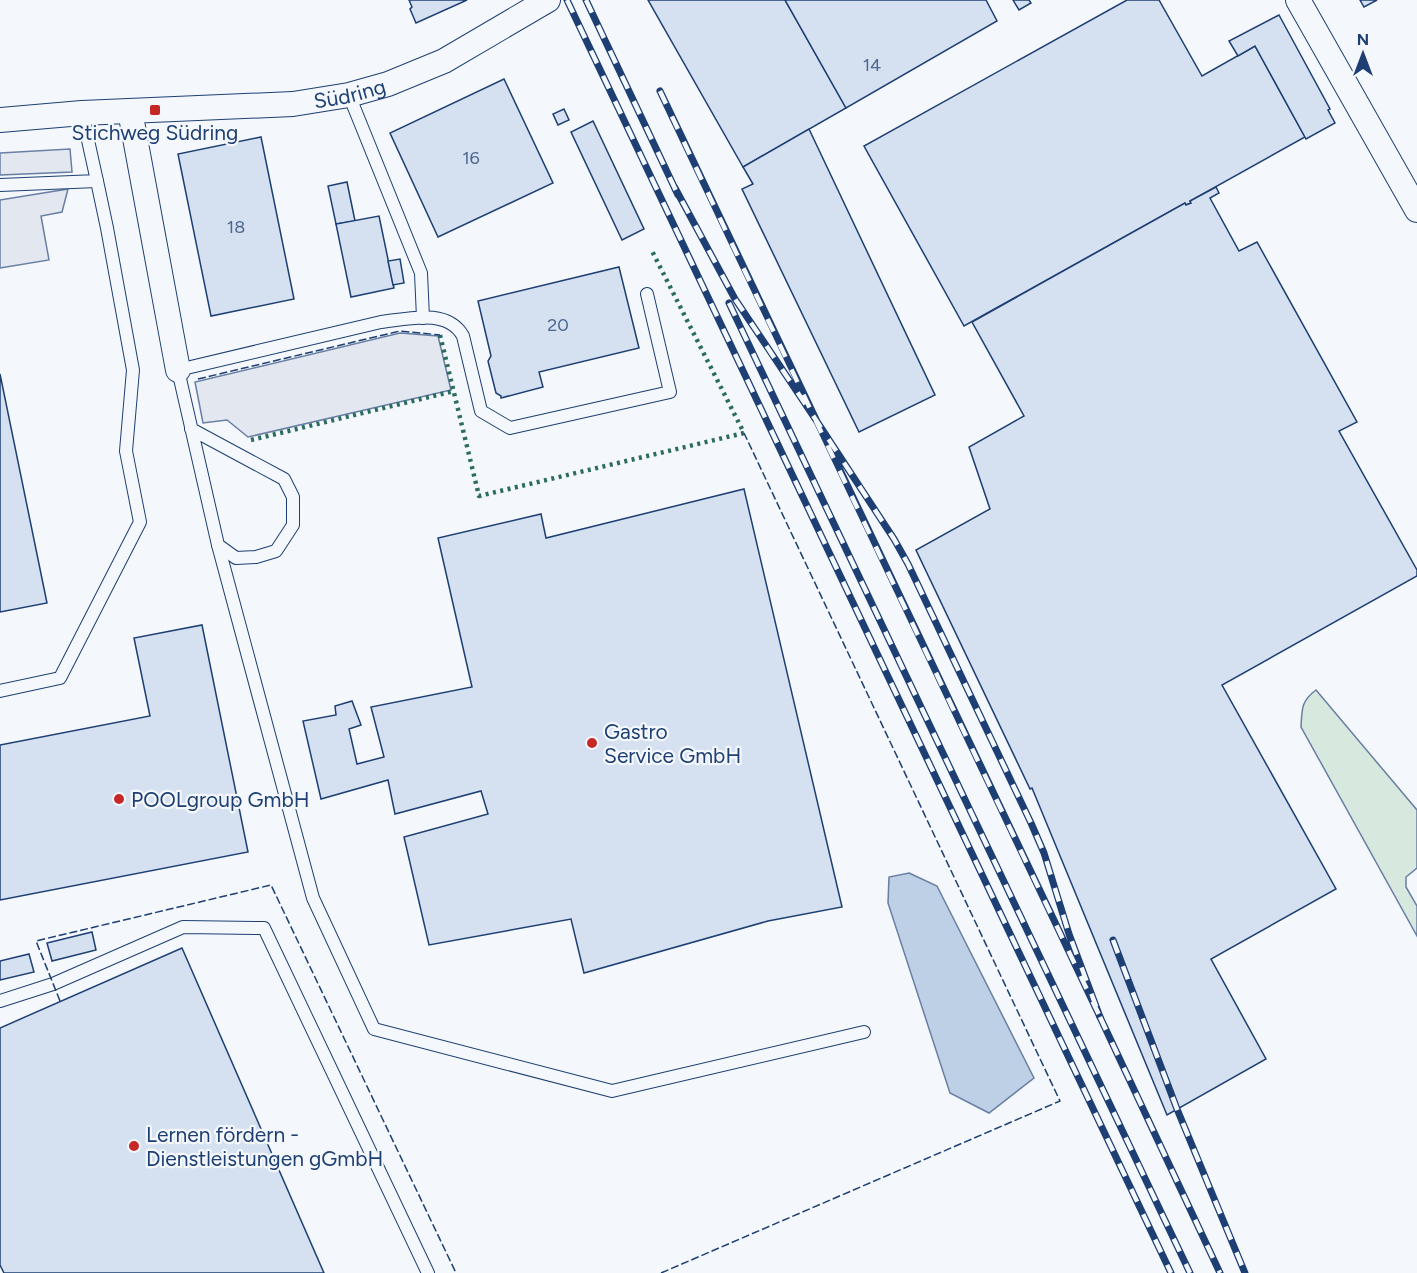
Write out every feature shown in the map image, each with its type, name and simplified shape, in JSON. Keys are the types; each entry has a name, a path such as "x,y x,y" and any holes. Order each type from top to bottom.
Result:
{"street":[{"name":"Südring","path":"0,120 82,113 293,104 349,95 387,84 444,61 548,0"},
{"path":"1298,0 1417,210"},
{"path":"130,111 178,370"}],"lane":[{"path":"349,95 421,273 423,318"},
{"path":"0,691 60,678 140,522 126,451 133,370 107,228 82,113"},
{"path":"0,185 97,182"},
{"path":"646,294 670,392 510,428 481,411 464,336 448,321 437,318 381,322 178,370 218,545 313,898 374,1029 612,1090 864,1032"},
{"path":"191,429 284,479 293,497 293,525 276,550 256,557 236,558 218,545"},
{"path":"0,1001 53,984 183,927 264,928 428,1273"}],"shaded area":[{"path":"70,149 72,172 0,175 0,153"},
{"path":"68,189 62,212 41,216 49,260 0,268 0,200"},
{"path":"400,333 438,336 451,390 248,437 227,420 203,423 195,382"},
{"path":"1316,690 1417,810 1417,868 1406,877 1406,887 1417,906 1417,936 1301,727 1303,706 1307,698"}],"water":[{"path":"909,873 937,886 1034,1078 989,1113 950,1093 888,903 889,877"}],"building":[{"path":"409,0 467,0 416,23"},
{"path":"648,0 785,0 846,108 743,167"},
{"path":"785,0 986,0 997,21 846,108"},
{"path":"1013,0 1029,0 1031,3 1019,10"},
{"path":"1127,0 1159,0 1202,76 1255,46 1305,137 1190,201 1191,203 1186,205 1185,203 964,326 864,146"},
{"path":"1360,0 1377,0 1364,7"},
{"path":"1279,15 1330,109 1328,110 1335,123 1306,139 1255,46 1238,56 1229,41"},
{"path":"504,79 553,183 438,237 390,133"},
{"path":"564,109 569,120 558,125 553,114"},
{"path":"593,121 644,229 622,240 571,132"},
{"path":"809,129 935,395 859,432 742,189 753,184 743,167"},
{"path":"261,137 294,299 211,316 178,154"},
{"path":"347,182 355,221 336,224 328,186"},
{"path":"1216,187 1219,193 1210,198 1239,251 1257,242 1357,422 1339,431 1417,570 1417,576 1222,685 1336,889 1211,959 1266,1059 1167,1115 1032,788 1030,789 916,550 990,509 969,447 1024,416 972,322 1185,203 1186,205 1191,203 1190,201"},
{"path":"379,216 394,288 351,297 336,224"},
{"path":"400,259 404,283 393,285 388,261"},
{"path":"619,267 639,348 539,372 543,387 501,398 496,393 488,361 491,356 478,301"},
{"path":"0,374 47,603 0,612"},
{"name":"Gastro Service GmbH","path":"744,489 842,907 768,921 584,973 571,919 429,945 404,837 488,814 481,791 395,814 388,780 321,799 303,721 336,715 335,706 352,701 361,725 349,729 357,764 384,757 371,707 472,687 438,538 541,514 546,538"},
{"name":"POOLgroup GmbH","path":"202,625 248,852 0,900 0,745 150,716 134,638"},
{"path":"92,932 96,950 52,961 47,943"},
{"name":"Lernen fördern - Dienstleistungen gGmbH","path":"182,948 324,1273 4,1273 0,1265 0,1028"},
{"path":"29,954 34,972 0,980 0,961"}],"railway":[{"path":"567,0 1171,1273"},
{"path":"586,0 678,195"},
{"path":"660,91 769,323 824,438 1100,1017 1069,934 1044,853 908,564 894,539 814,417 735,299 675,188"},
{"path":"729,303 1190,1273"},
{"path":"1113,940 1177,1109 1245,1273"},
{"path":"1100,1017 1220,1273"}],"hedge":[{"path":"440,335 479,496 744,433 651,249"},
{"path":"251,440 454,391"}],"fence":[{"path":"198,379 400,331 440,335"},
{"path":"661,1273 1060,1101 744,433"},
{"path":"60,1001 36,941 271,885 456,1273"}],"place":[{"name":"Stichweg Südring","path":"155,110"},
{"name":"Gastro Service GmbH","path":"592,743"},
{"name":"POOLgroup GmbH","path":"119,799"},
{"name":"Lernen fördern - Dienstleistungen gGmbH","path":"134,1146"}]}
